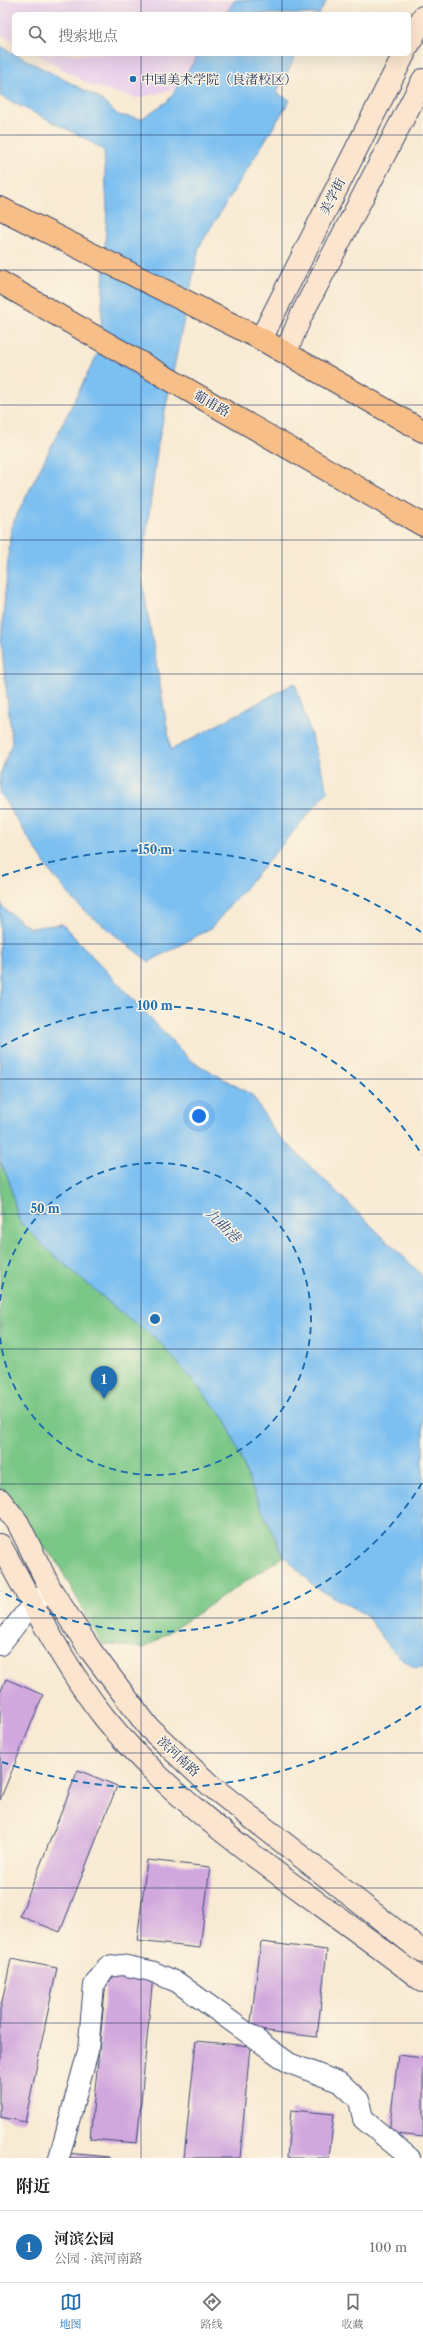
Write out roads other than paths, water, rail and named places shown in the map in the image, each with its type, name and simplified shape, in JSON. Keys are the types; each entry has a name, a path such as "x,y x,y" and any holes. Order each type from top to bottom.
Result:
{"main road":[{"path":"0,208 262,339 423,429"},
{"name":"葡甫路","path":"0,282 423,525"}],"street":[{"path":"411,40 423,17"},
{"name":"美学街","path":"262,339 403,56"},
{"path":"286,352 301,316 423,80"},
{"name":"滨河南路","path":"0,1500 18,1523 51,1590 91,1651 149,1728 211,1786 423,1952"},
{"path":"0,1545 71,1670 104,1717 148,1766 196,1808 272,1869 423,1981"},
{"path":"0,1645 33,1603 51,1590"},
{"path":"59,2158 88,2050 94,1985 107,1967 122,1965 151,1971 177,1982 289,2063 341,2083 359,2100 363,2119 410,2158"}],"water":[{"path":"235,0 327,0 320,12 227,12"},
{"path":"0,46 12,52 12,56 19,56 99,98 118,115 141,119 168,101 198,56 296,56 276,93 290,100 199,247 158,444 141,574 171,750 295,683 328,791 211,928 149,962 80,907 51,873 0,794 0,775 12,743 1,640 11,527 100,349 107,208 104,150 79,135 0,96"},
{"name":"九曲港","path":"0,898 3,908 30,928 62,924 190,1060 252,1095 274,1131 423,1276 423,1667 414,1668 392,1650 366,1615 315,1587 284,1556 253,1490 226,1420 159,1341 123,1314 49,1251 19,1221 9,1180 0,1161"}],"place":[{"name":"中国美术学院（良渚校区）","path":"133,79"},
{"name":"河滨公园","path":"104,1399"}]}
